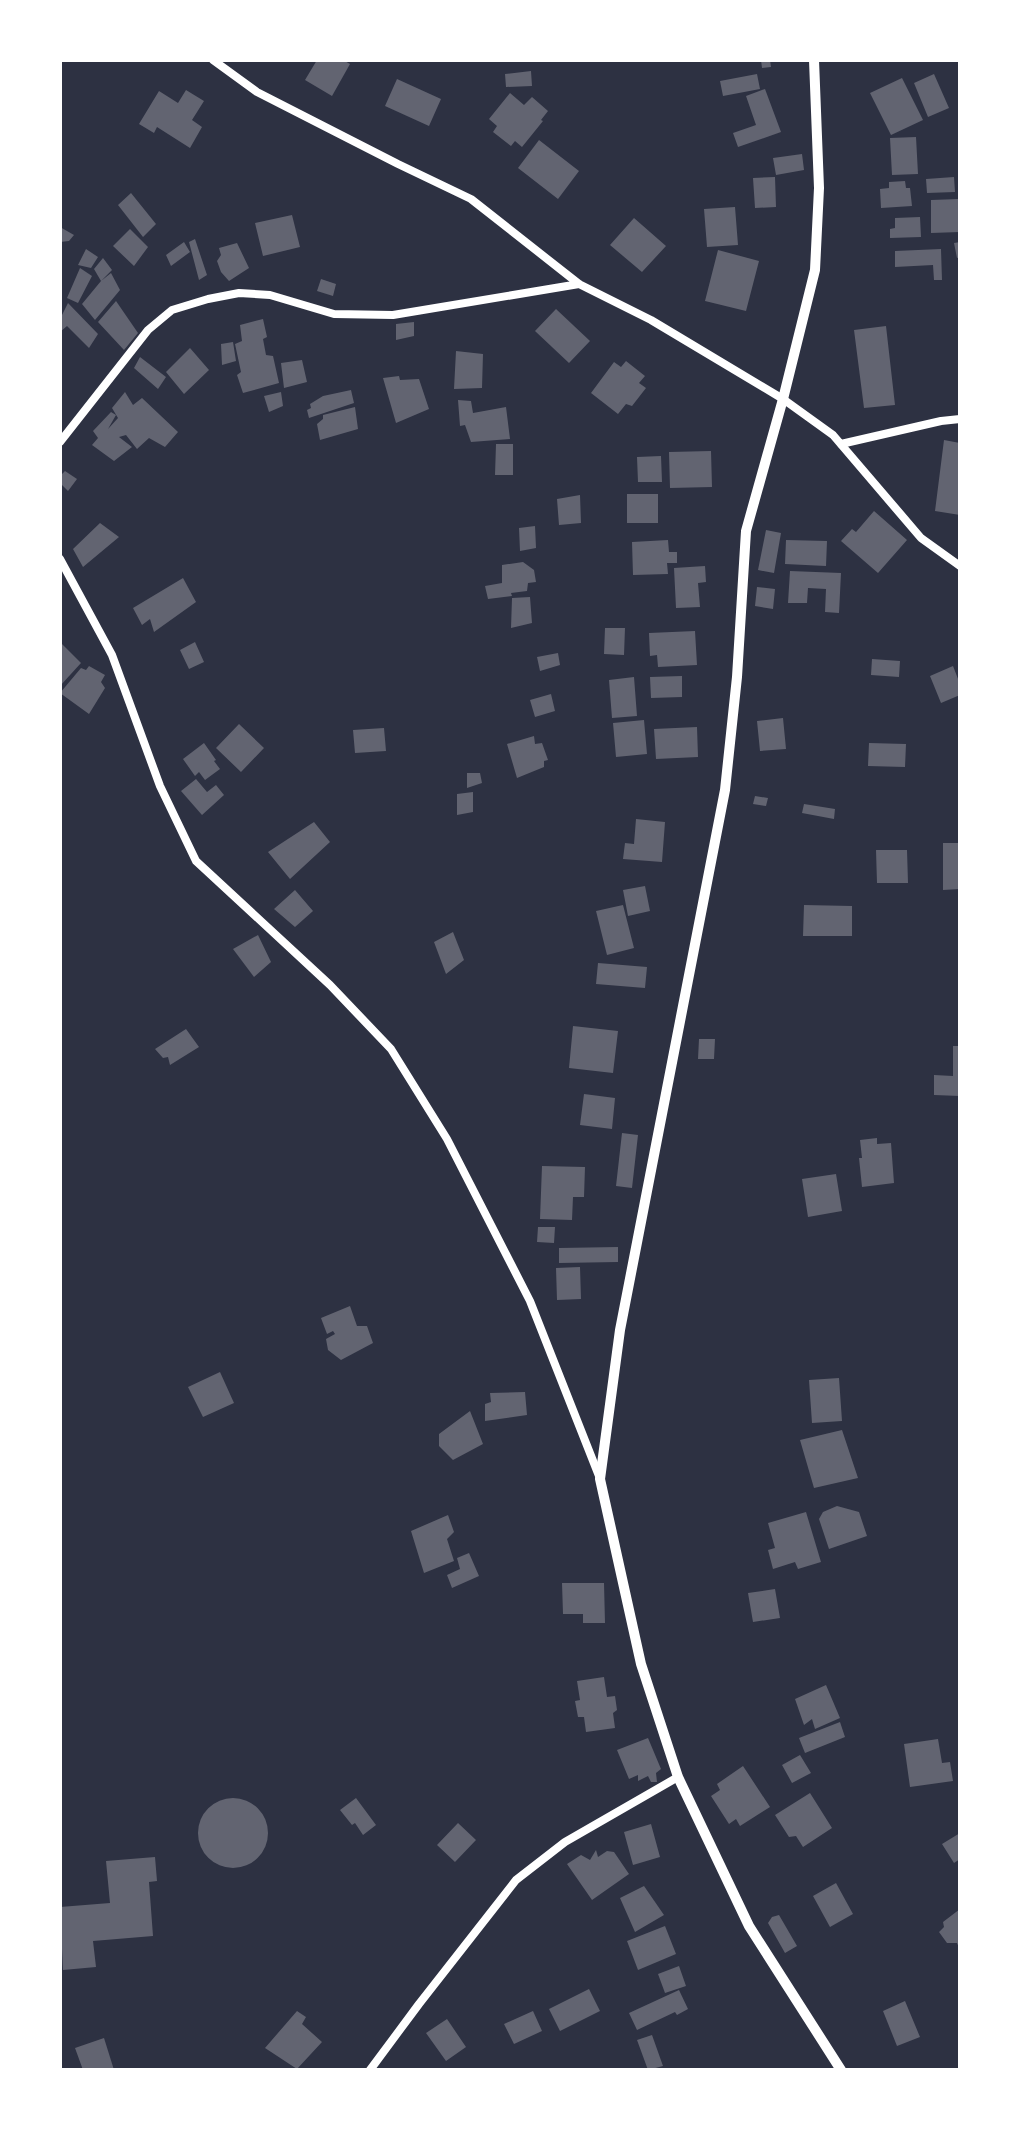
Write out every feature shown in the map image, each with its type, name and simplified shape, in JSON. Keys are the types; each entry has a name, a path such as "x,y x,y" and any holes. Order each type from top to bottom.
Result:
{"street":[{"path":"213,60 257,92 471,199 579,284 651,320 783,399 833,435 921,538 960,566"},
{"path":"600,1479 620,1330 725,790 737,677 746,531 815,270 819,188 814,60"},
{"path":"60,442 148,330 172,310 208,299 239,293 270,295 334,314 393,315 579,284"},
{"path":"841,444 960,419"},
{"path":"60,559 112,655 160,786 196,861 330,985 391,1049 447,1139 530,1301 600,1479 641,1664 678,1777 749,1926 841,2070"},
{"path":"370,2070 516,1880 565,1842 678,1777"}],"building":[{"path":"317,60 343,60 350,64 332,96 305,80"},
{"path":"761,60 770,60 771,67 762,68"},
{"path":"531,71 532,86 506,87 505,74"},
{"path":"757,74 760,89 723,96 720,81"},
{"path":"934,74 949,108 928,117 914,83"},
{"path":"902,78 923,120 891,135 870,93"},
{"path":"397,79 441,99 429,126 385,106"},
{"path":"765,89 781,132 738,147 733,133 756,125 746,96"},
{"path":"186,90 204,101 192,120 202,127 190,148 157,127 154,133 139,124 159,91 178,103"},
{"path":"510,93 524,105 532,97 548,111 522,147 515,141 511,146 493,132 497,126 489,119"},
{"path":"916,137 918,174 892,175 890,138"},
{"path":"539,140 579,171 558,199 518,168"},
{"path":"802,154 804,170 776,175 773,158"},
{"path":"775,177 776,207 755,208 753,178"},
{"path":"954,177 955,192 927,193 926,179"},
{"path":"905,181 906,188 910,188 912,206 881,208 880,189 889,188 889,182"},
{"path":"131,193 156,224 143,237 118,205"},
{"path":"959,199 960,232 931,233 931,200"},
{"path":"735,207 738,245 707,247 704,209"},
{"path":"292,215 300,247 263,256 255,223"},
{"path":"920,217 921,237 890,238 890,229 895,228 895,218"},
{"path":"634,218 666,246 642,272 610,245"},
{"path":"60,227 74,235 69,241 60,242"},
{"path":"130,229 148,247 134,266 113,246"},
{"path":"195,239 207,275 199,280 189,242"},
{"path":"184,242 190,252 171,266 166,255"},
{"path":"960,242 960,257 957,258 954,243"},
{"path":"237,243 249,268 229,281 217,261 221,255 219,248"},
{"path":"86,249 98,257 91,268 78,265"},
{"path":"941,249 942,280 934,280 933,265 895,267 895,251"},
{"path":"718,250 759,261 746,311 705,301"},
{"path":"103,258 112,270 101,281 94,269"},
{"path":"80,268 92,276 78,303 67,298"},
{"path":"111,273 120,290 95,320 82,304"},
{"path":"321,279 336,284 333,296 317,291"},
{"path":"116,301 138,333 124,350 98,322"},
{"path":"68,303 98,334 89,348 67,326 60,332 60,319"},
{"path":"556,309 590,341 569,363 535,331"},
{"path":"263,319 267,337 263,339 266,355 273,356 279,383 243,393 237,375 241,372 235,344 242,341 240,325"},
{"path":"414,322 414,336 396,340 396,324"},
{"path":"886,326 895,405 864,408 854,330"},
{"path":"233,342 236,361 222,365 221,344"},
{"path":"190,348 209,370 184,394 166,372"},
{"path":"456,351 483,354 482,388 454,389"},
{"path":"140,357 166,377 158,389 134,368"},
{"path":"302,360 307,382 284,388 281,363"},
{"path":"626,361 645,376 639,383 646,388 632,406 626,404 618,414 591,393 614,362 621,367"},
{"path":"399,376 400,380 419,379 429,409 396,423 383,378"},
{"path":"351,390 354,403 309,418 307,410 311,408 310,404 323,396"},
{"path":"125,392 133,405 142,398 178,432 165,447 149,438 137,449 126,435 119,437 132,447 114,461 92,445 98,438 93,431 111,412 116,415 108,429 118,418 112,408"},
{"path":"281,392 283,406 269,412 264,396"},
{"path":"458,400 471,401 473,413 506,407 510,439 471,442 465,425 460,426"},
{"path":"355,407 358,429 320,440 317,424 323,415"},
{"path":"944,440 960,443 960,515 935,511"},
{"path":"496,444 513,444 513,475 495,475"},
{"path":"711,451 712,487 670,488 669,452"},
{"path":"661,456 662,482 638,482 637,457"},
{"path":"65,471 77,479 68,491 60,483 60,476"},
{"path":"627,494 658,494 658,523 627,523"},
{"path":"580,495 581,523 559,525 557,499"},
{"path":"874,511 907,540 878,573 841,541 852,529 856,532"},
{"path":"100,523 119,537 83,567 73,549"},
{"path":"535,526 536,548 520,551 519,528"},
{"path":"766,530 781,533 774,573 758,570"},
{"path":"668,540 669,552 677,552 677,563 667,563 668,574 633,575 632,542"},
{"path":"786,540 827,541 826,566 785,564"},
{"path":"523,562 534,570 536,582 528,583 527,591 488,599 485,586 502,583 502,565"},
{"path":"705,566 706,582 698,583 700,607 676,608 674,568"},
{"path":"790,571 841,573 839,613 825,612 826,589 808,588 807,603 788,603"},
{"path":"183,578 196,602 154,632 150,619 142,625 133,608"},
{"path":"757,587 775,589 773,609 755,606"},
{"path":"530,597 532,623 511,628 512,598"},
{"path":"605,628 625,628 624,655 604,654"},
{"path":"695,631 697,665 658,667 657,655 650,656 649,633"},
{"path":"60,642 81,663 60,686"},
{"path":"195,642 204,662 189,669 180,650"},
{"path":"558,653 560,665 540,671 537,657"},
{"path":"872,659 900,661 899,677 871,675"},
{"path":"89,666 105,675 101,682 105,688 89,714 60,693 81,668 86,670"},
{"path":"953,666 960,684 960,695 941,703 930,676"},
{"path":"682,676 682,697 651,698 650,677"},
{"path":"634,677 637,716 612,718 609,680"},
{"path":"551,694 555,711 535,717 530,700"},
{"path":"783,718 786,749 760,751 757,721"},
{"path":"644,720 647,754 616,757 613,723"},
{"path":"239,724 264,748 241,772 216,748"},
{"path":"697,727 698,757 656,759 654,729"},
{"path":"384,728 386,751 355,753 353,730"},
{"path":"534,736 535,744 542,743 548,760 544,761 544,767 517,778 507,744"},
{"path":"204,743 220,769 205,780 199,772 195,776 183,759"},
{"path":"869,743 906,744 905,767 868,766"},
{"path":"467,773 480,773 482,783 467,788"},
{"path":"196,779 207,792 216,785 224,795 202,815 181,791"},
{"path":"473,792 473,812 457,815 457,794"},
{"path":"755,796 768,798 766,806 753,804"},
{"path":"804,804 835,809 834,819 802,813"},
{"path":"636,819 665,822 662,862 623,859 625,843 634,844"},
{"path":"314,822 330,842 290,879 268,852"},
{"path":"943,843 960,843 960,889 943,890"},
{"path":"876,850 907,850 908,883 877,883"},
{"path":"645,886 650,911 628,916 623,890"},
{"path":"295,890 313,911 295,927 274,909"},
{"path":"623,905 634,948 607,955 596,911"},
{"path":"804,905 852,906 852,936 803,936"},
{"path":"453,932 464,960 446,974 434,942"},
{"path":"258,935 271,962 254,977 233,949"},
{"path":"598,963 647,967 645,988 596,984"},
{"path":"573,1026 618,1031 613,1073 569,1068"},
{"path":"186,1029 199,1047 170,1065 168,1057 163,1058 155,1049"},
{"path":"699,1039 715,1039 714,1059 698,1059"},
{"path":"953,1046 960,1046 960,1096 934,1095 934,1075 953,1076"},
{"path":"584,1094 615,1098 612,1129 580,1125"},
{"path":"622,1133 638,1135 632,1188 616,1186"},
{"path":"877,1138 877,1144 891,1143 894,1183 862,1187 860,1140"},
{"path":"542,1166 585,1167 584,1197 573,1197 572,1220 540,1219"},
{"path":"836,1174 842,1211 808,1217 802,1179"},
{"path":"538,1227 555,1227 554,1243 537,1242"},
{"path":"618,1247 618,1262 559,1263 559,1248"},
{"path":"580,1267 581,1299 557,1300 556,1268"},
{"path":"350,1306 357,1326 367,1326 373,1343 341,1360 328,1350 326,1339 335,1334 333,1331 327,1334 321,1318"},
{"path":"220,1372 234,1403 203,1417 188,1387"},
{"path":"839,1378 842,1421 812,1423 809,1380"},
{"path":"525,1392 527,1415 485,1421 485,1404 491,1402 490,1393"},
{"path":"470,1411 483,1444 453,1460 439,1446 439,1434"},
{"path":"842,1430 858,1478 814,1488 800,1440"},
{"path":"837,1506 859,1512 867,1536 829,1549 819,1519 823,1512"},
{"path":"806,1512 821,1562 798,1569 795,1562 773,1569 768,1550 775,1548 768,1523"},
{"path":"448,1515 454,1532 447,1539 454,1561 424,1573 411,1531"},
{"path":"469,1553 479,1576 452,1588 447,1575 460,1569 457,1558"},
{"path":"562,1583 604,1583 605,1623 583,1623 583,1614 563,1614"},
{"path":"775,1589 780,1618 753,1622 748,1593"},
{"path":"604,1677 607,1697 615,1696 615,1728 586,1732 584,1717 578,1717 575,1701 580,1700 577,1681"},
{"path":"826,1685 840,1718 815,1729 812,1719 804,1725 795,1699"},
{"path":"840,1722 845,1737 805,1753 799,1738"},
{"path":"648,1738 661,1769 656,1773 657,1782 651,1782 648,1776 638,1781 638,1775 629,1779 617,1750"},
{"path":"938,1739 942,1763 950,1762 953,1781 910,1787 904,1744"},
{"path":"800,1755 811,1773 792,1783 782,1765"},
{"path":"743,1766 770,1807 740,1826 736,1819 729,1824 711,1796 720,1790 717,1784"},
{"path":"810,1793 832,1828 803,1847 796,1836 789,1837 775,1815"},
{"path":"233,1798 258,1808 268,1833 258,1858 233,1868 208,1858 198,1833 208,1808"},
{"path":"356,1798 376,1825 363,1835 340,1810"},
{"path":"458,1823 476,1840 455,1862 437,1845"},
{"path":"651,1824 660,1857 633,1865 624,1832"},
{"path":"960,1833 960,1859 954,1863 942,1844"},
{"path":"596,1850 598,1857 607,1851 614,1852 629,1874 592,1900 567,1864 581,1855 590,1860"},
{"path":"155,1857 157,1881 149,1882 153,1936 93,1941 96,1967 63,1970 60,1907 110,1903 106,1861"},
{"path":"836,1883 853,1914 830,1927 813,1896"},
{"path":"644,1886 664,1915 635,1932 620,1898"},
{"path":"960,1909 960,1950 957,1943 947,1943 939,1932 944,1927 943,1922"},
{"path":"779,1915 797,1946 785,1953 768,1923 772,1917"},
{"path":"665,1926 676,1954 638,1970 627,1941"},
{"path":"679,1966 686,1986 665,1993 658,1974"},
{"path":"589,1989 600,2011 560,2031 549,2009"},
{"path":"679,1990 688,2009 637,2030 629,2013"},
{"path":"905,2001 920,2037 897,2046 883,2011"},
{"path":"297,2011 306,2017 302,2024 322,2042 297,2069 265,2048"},
{"path":"533,2011 542,2031 514,2044 504,2024"},
{"path":"447,2019 466,2047 446,2061 426,2033"},
{"path":"652,2035 663,2066 648,2070 637,2040"},
{"path":"104,2038 114,2070 83,2070 75,2048"}]}
